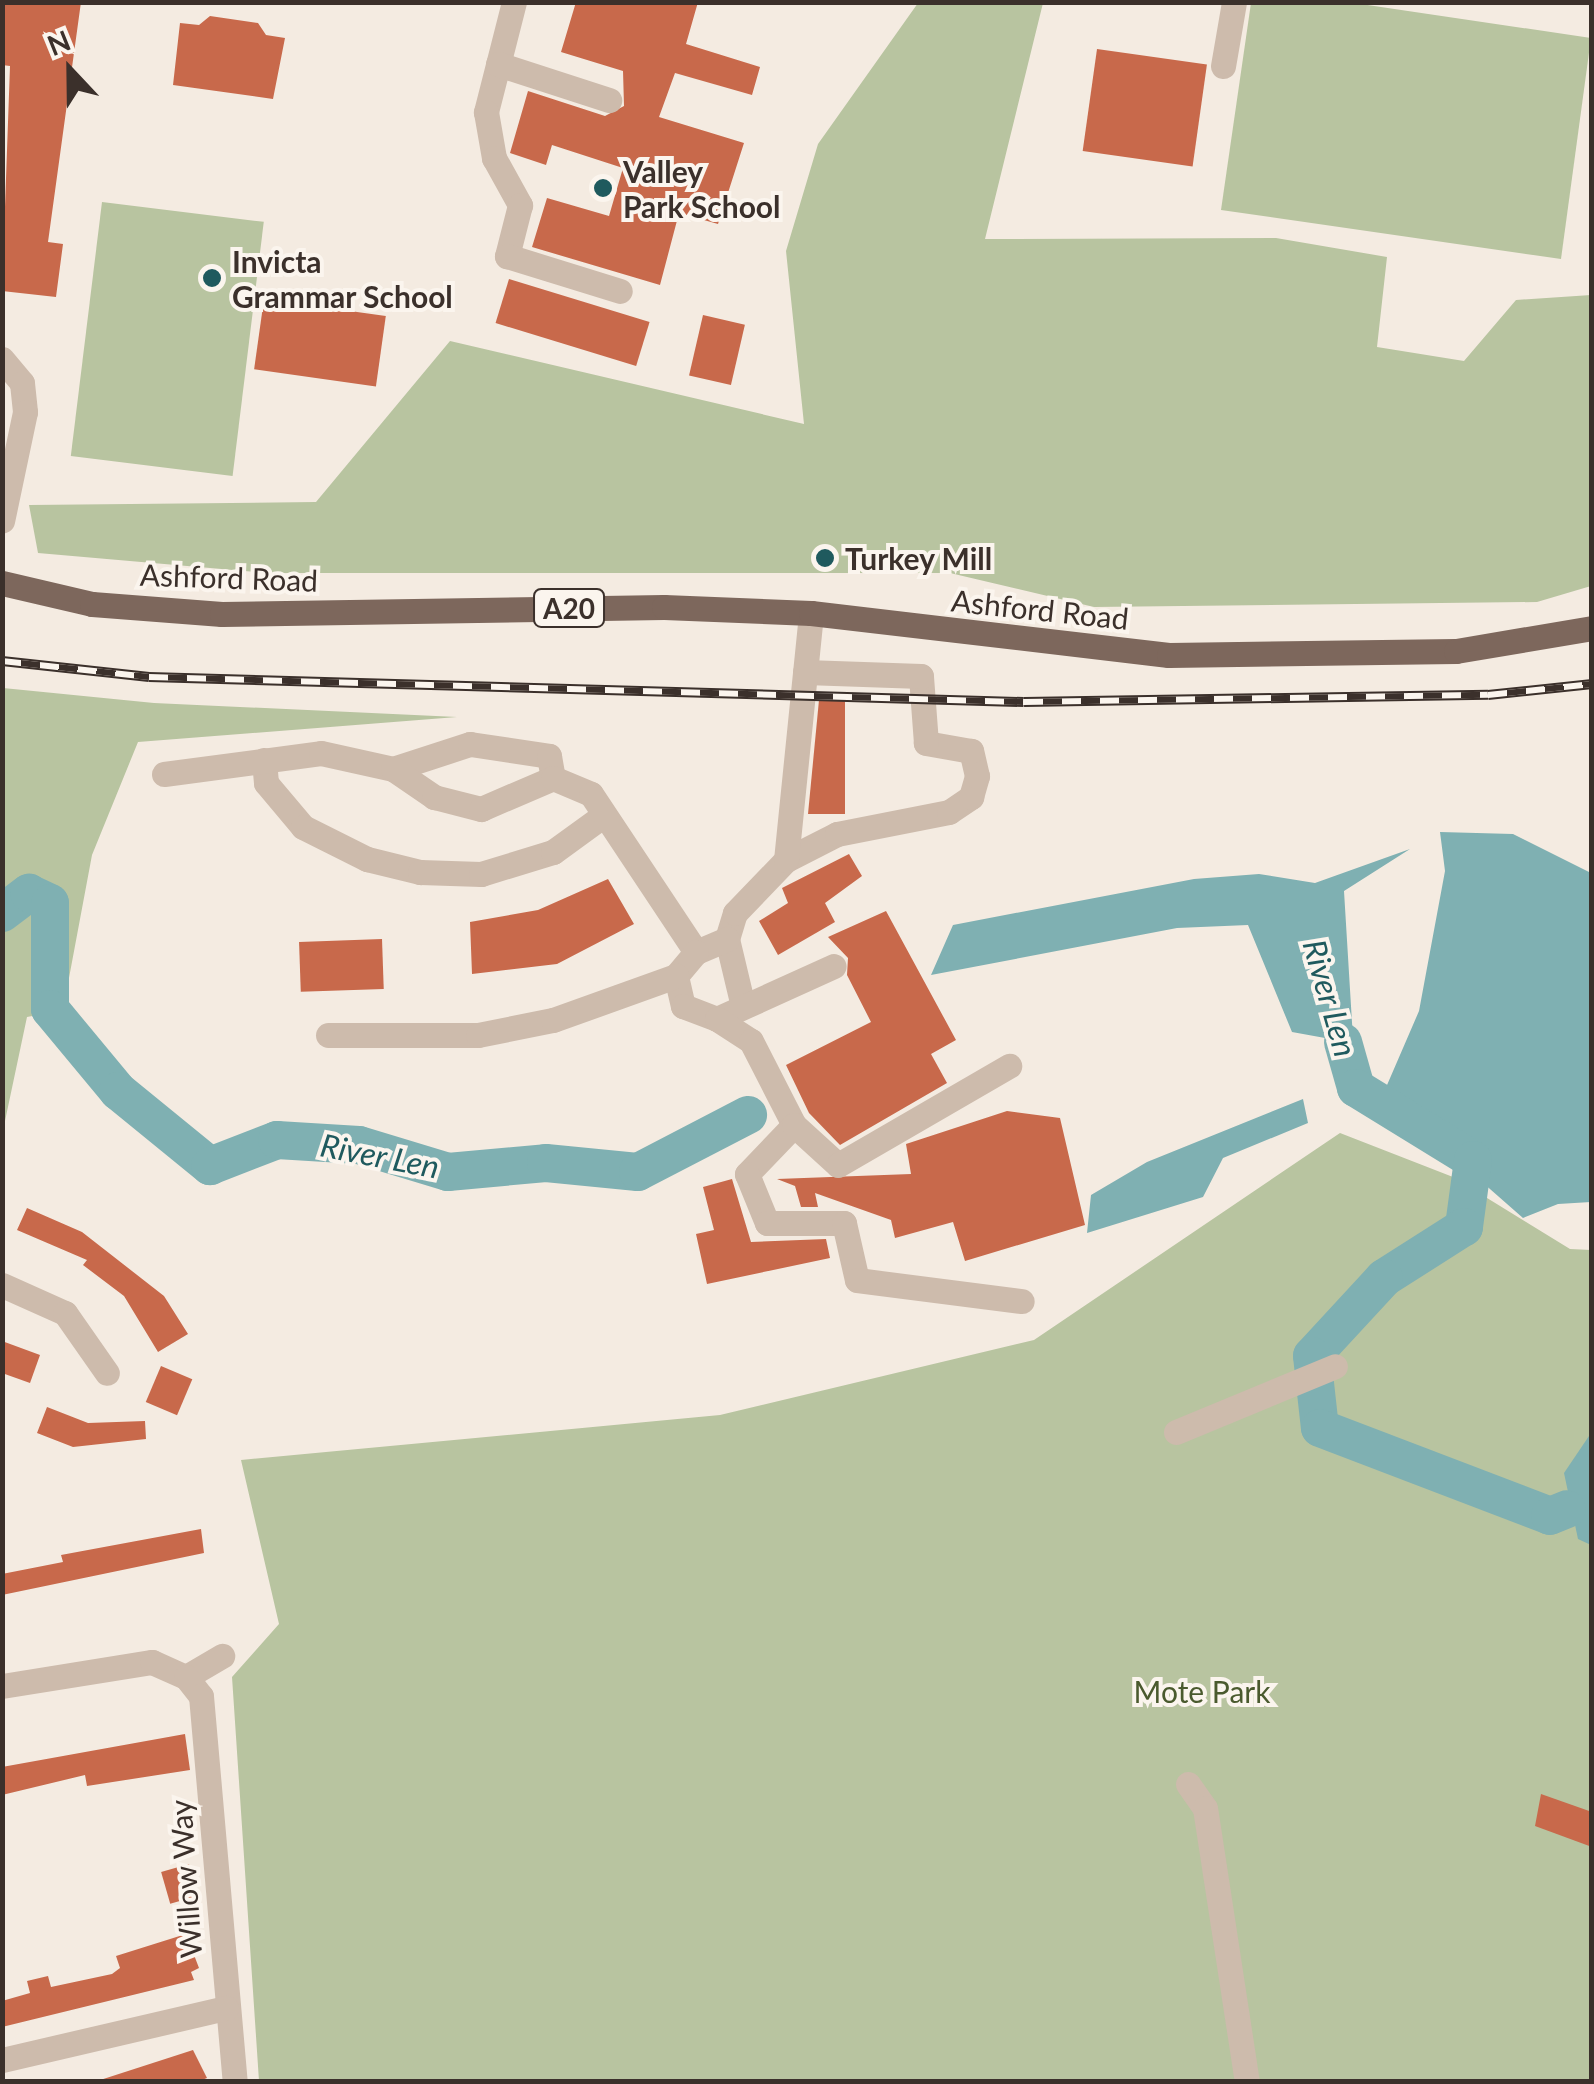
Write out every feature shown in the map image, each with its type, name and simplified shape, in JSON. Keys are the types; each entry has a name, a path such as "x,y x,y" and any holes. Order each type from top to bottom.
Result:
{"main road":[{"name":"Ashford Road","path":"2,583 92,604 222,614 664,607 811,612 1169,655 1456,651 1592,628"}],"street":[{"path":"514,2 486,122 520,206 507,256 620,291"},
{"path":"1223,66 1234,2"},
{"path":"498,64 609,100"},
{"path":"2,359 22,383 25,412 2,520"},
{"path":"786,860 811,612"},
{"path":"742,1002 728,939 735,913 786,860 837,834 949,812 971,797 977,776 971,752 926,743 921,676 805,672"},
{"path":"394,769 470,744 549,756 553,778"},
{"path":"164,774 321,754 394,769 434,797 481,809 553,778 591,794 600,818 696,952"},
{"path":"264,760 266,783 303,827 367,859 420,872 482,874 553,852 600,818"},
{"path":"328,1035 478,1034 553,1020 676,976 696,952 728,939"},
{"path":"717,1019 742,1002 770,1001 834,966"},
{"path":"676,976 683,1006 717,1019 751,1040 794,1124 838,1166 1009,1066"},
{"path":"794,1124 747,1174 766,1223 844,1223 857,1280 1022,1301"},
{"path":"2,1285 65,1314 107,1373"},
{"path":"1176,1432 1336,1366"},
{"path":"2,1686 152,1662 186,1677 222,1656"},
{"name":"Willow Way","path":"186,1677 202,1696 208,1724 226,2008 235,2082"},
{"path":"1188,1784 1205,1808 1247,2082"},
{"path":"2,2060 226,2008"}],"green space":[{"path":"918,3 1043,3 985,239 1276,238 1387,257 1377,347 1464,361 1516,300 1591,295 1591,586 1537,602 1094,607 950,573 268,573 38,553 29,505 316,502 450,341 804,424 786,251 818,144"},
{"path":"1251,3 1354,3 1591,38 1561,259 1221,210"},
{"path":"102,202 264,222 233,476 71,456"},
{"path":"3,688 154,703 457,717 138,742 92,855 63,1010 27,1017 5,1121"},
{"name":"Mote Park","path":"1340,1133 1453,1177 1570,1249 1591,1250 1591,2081 259,2081 232,1677 279,1624 241,1460 720,1415 1034,1340"}],"water":[{"path":"1440,832 1513,834 1591,873 1591,1202 1558,1204 1523,1218 1482,1182 1473,1160 1410,1119 1388,1117 1381,1099 1419,1011 1445,871"},
{"path":"1410,849 1344,891 1356,1088 1343,1094 1336,1040 1292,1032 1248,925 1177,928 931,975 953,925 1194,879 1259,874 1315,883"},
{"path":"1303,1099 1308,1123 1223,1158 1203,1197 1087,1233 1091,1195 1147,1162"},
{"path":"1591,1433 1591,1545 1578,1539 1564,1473"}],"building":[{"path":"2,2 81,2 48,242 63,244 56,297 2,291 10,66 2,65"},
{"path":"576,2 698,2 686,44 760,67 752,95 675,73 659,117 744,143 718,224 679,213 660,285 532,247 547,198 609,216 623,168 552,145 546,165 510,153 528,91 605,116 624,106 623,71 561,52"},
{"path":"210,16 258,23 266,35 285,38 273,99 173,85 180,23 199,25"},
{"path":"1097,49 1207,64 1193,166 1083,151"},
{"path":"509,279 650,322 636,366 496,323"},
{"path":"264,299 386,316 376,386 254,369"},
{"path":"703,315 745,325 731,385 689,375"},
{"path":"819,700 845,701 845,814 808,814"},
{"path":"849,854 862,876 825,903 835,922 778,955 759,921 788,903 782,888"},
{"path":"608,879 634,924 557,964 472,974 470,922 538,910"},
{"path":"886,911 956,1040 931,1054 947,1083 840,1145 809,1113 786,1065 871,1022 847,975 848,958 828,937"},
{"path":"382,939 384,989 301,992 299,942"},
{"path":"1007,1111 1060,1118 1085,1225 965,1261 953,1222 895,1238 891,1220 815,1193 818,1207 801,1207 795,1186 777,1179 911,1174 906,1144"},
{"path":"732,1179 751,1242 826,1239 830,1258 707,1284 696,1234 714,1230 703,1187"},
{"path":"27,1208 82,1232 164,1296 188,1334 158,1352 124,1296 83,1265 87,1260 17,1230"},
{"path":"2,1341 40,1355 30,1383 2,1373"},
{"path":"161,1366 192,1379 177,1415 146,1402"},
{"path":"47,1407 88,1423 145,1421 146,1439 73,1447 37,1433"},
{"path":"201,1529 204,1553 2,1595 2,1574 63,1562 61,1555"},
{"path":"185,1734 190,1770 87,1786 85,1775 2,1795 2,1767"},
{"path":"1541,1794 1592,1812 1592,1847 1535,1826"},
{"path":"189,1864 198,1896 170,1904 161,1872"},
{"path":"186,1934 199,1968 191,1972 194,1980 2,2027 2,2001 30,1993 27,1981 48,1976 51,1987 112,1974 120,1968 116,1956"},
{"path":"193,2050 207,2078 197,2082 94,2082"}],"waterway":[{"name":"River Len","path":"2,913 29,893 50,903 50,1009 118,1091 210,1166 277,1140 359,1145 448,1172 546,1163 638,1172 748,1115"},
{"name":"River Len","path":"1343,1042 1356,1088 1473,1160 1464,1227 1384,1278 1312,1356 1320,1428 1550,1516 1567,1509"}],"railway":[{"path":"2,661 149,677 1024,702 1488,695 1592,684"}],"place":[{"name":"Valley Park School","path":"603,188"},
{"name":"Invicta Grammar School","path":"212,278"},
{"name":"Turkey Mill","path":"825,558"}]}
